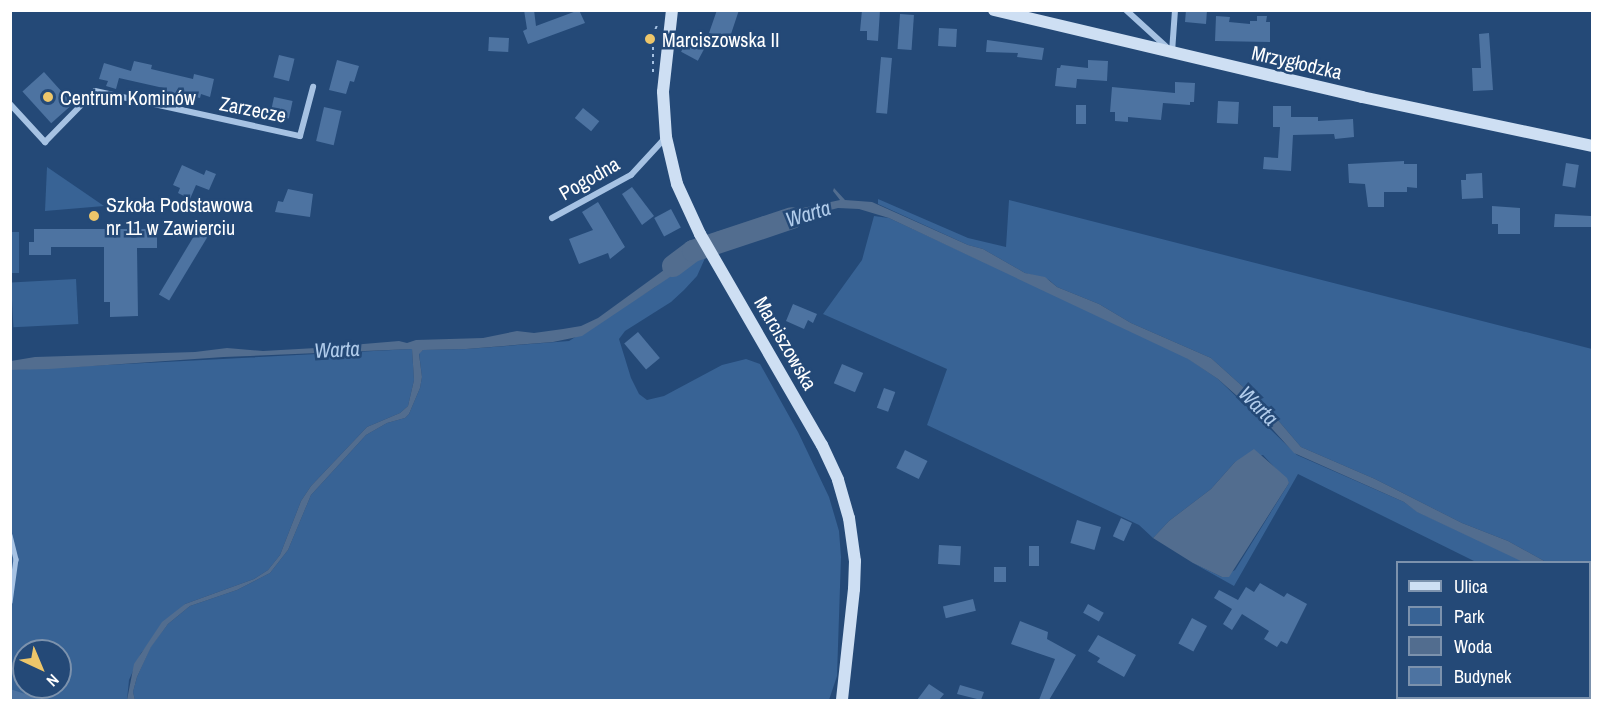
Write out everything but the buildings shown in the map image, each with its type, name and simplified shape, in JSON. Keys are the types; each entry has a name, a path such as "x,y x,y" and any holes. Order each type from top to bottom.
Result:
{"street":[{"name":"Marciszowska","path":"672,10 663,92 666,137 677,184 700,234 822,445 838,480 849,518 855,561 854,589 842,700"},
{"name":"Mrzygłodzka","path":"994,10 1352,95 1593,146"},
{"path":"1126,10 1172,52"},
{"path":"1172,52 1175,10"},
{"name":"Zarzecze","path":"10,104 45,142 95,91 300,136 313,87"},
{"name":"Pogodna","path":"552,218 631,175 666,137"}],"lane":[{"path":"10,535 16,560 10,602"}],"green space":[{"path":"47,167 104,206 45,211"},
{"path":"878,199 968,238 1006,247 1009,200 1592,349 1592,584 1591,561 1544,561 1508,541 1462,523 1375,479 1301,447 1271,412 1211,358 1131,323 1099,304 1057,287 1049,280 1025,273 983,249 968,245 878,204"},
{"path":"874,216 889,218 1180,353 1218,379 1297,455 1404,502 1418,512 1523,561 1474,561 1298,474 1234,586 1193,563 1222,577 1235,570 1289,483 1263,455 1235,462 1211,489 1169,521 1153,538 1139,525 927,425 947,369 823,314 862,260"},
{"path":"10,232 19,232 19,273 10,273"},
{"path":"701,252 706,256 697,276 684,290 671,302 625,331 619,339 631,378 639,394 647,400 664,396 722,365 746,359 760,364 798,432 829,497 839,531 841,557 837,676 829,700 135,700 133,692 137,677 151,646 168,624 190,606 237,590 270,573 288,550 311,495 366,435 387,423 405,418 409,414 422,377 419,353 423,350 569,341 655,287"},
{"path":"76,279 78,324 13,327 11,282"},
{"path":"412,349 414,380 408,406 400,413 367,427 311,486 301,501 280,555 268,570 254,579 185,604 141,653 129,680 127,700 11,700 10,370"}],"water":[{"path":"834,188 845,200 872,202 968,245 983,249 1025,273 1045,277 1057,287 1099,304 1131,323 1211,358 1271,412 1301,447 1375,479 1462,523 1508,541 1544,561 1521,561 1417,512 1404,502 1294,453 1264,420 1218,379 1188,359 889,218 859,209 838,208 777,224 766,233 761,217 840,200 833,191"},
{"path":"750,222 754,237 725,248 716,232"},
{"path":"697,246 701,252 673,275 582,336 553,342 423,350 419,354 422,377 420,388 409,414 405,418 387,423 366,435 311,495 288,550 270,573 237,590 190,606 168,624 151,647 137,677 133,692 135,700 127,700 134,664 162,622 185,604 254,579 268,570 280,555 301,501 311,486 367,427 400,413 408,406 414,380 412,349 224,357 49,369 11,370 11,361 35,357 195,352 227,348 263,351 399,341 407,343 416,340 483,338 517,331 534,333 581,326 598,318"},
{"path":"1254,449 1287,478 1289,483 1229,577 1222,577 1193,563 1153,538 1169,521 1211,489 1235,462"}],"waterway":[{"name":"Warta","path":"673,266 693,251 792,218"}],"place":[{"name":"Marciszowska II","path":"650,39"},
{"name":"Centrum Kominów","path":"48,97"},
{"name":"Szkoła Podstawowa nr 11 w Zawierciu","path":"94,216"}]}
